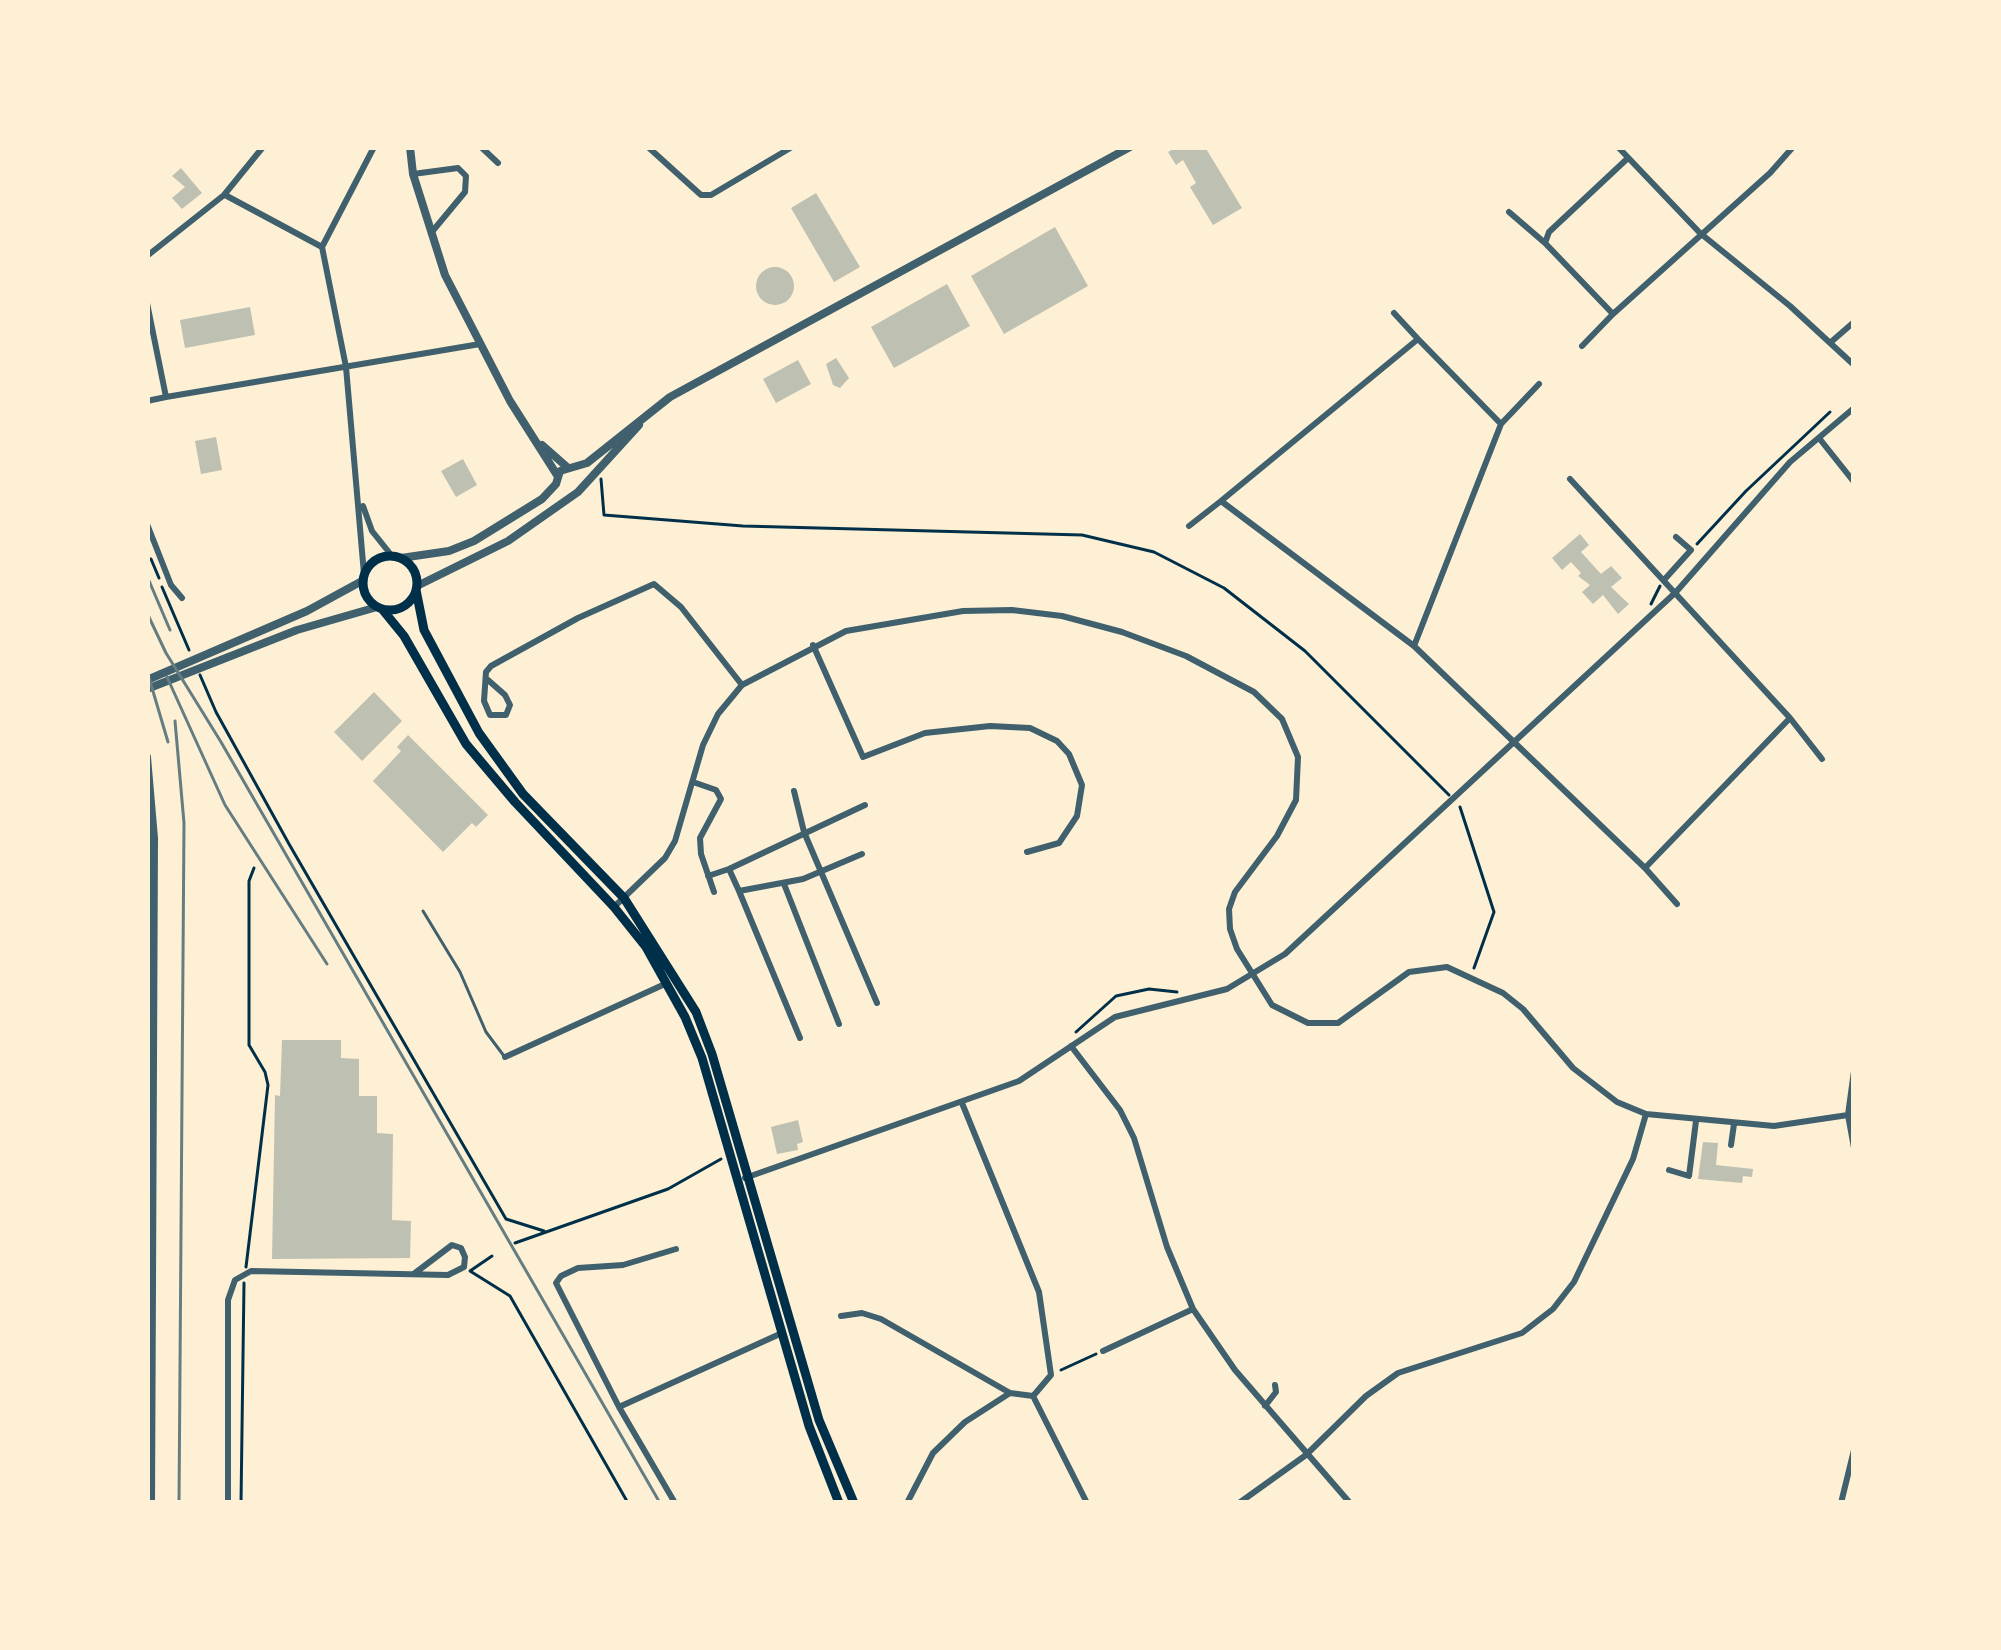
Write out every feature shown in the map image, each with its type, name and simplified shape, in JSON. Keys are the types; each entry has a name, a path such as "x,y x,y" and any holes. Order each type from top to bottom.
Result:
{"main road":[{"path":"839,1503 808,1426 786,1332 748,1177 696,1012 672,980 614,907 466,744 404,637 366,595 363,578 382,557 396,558 413,569 424,630 450,684 504,770 624,898 672,980 702,1058 786,1332 854,1503"},
{"path":"380,608 403,607 417,588"}],"street":[{"path":"147,256 224,195 263,147"},
{"path":"147,689 307,611 363,578 346,367 322,248 374,147"},
{"path":"410,147 412,174 445,275 560,492 569,495"},
{"path":"481,147 498,163"},
{"path":"648,147 701,195 711,195 792,147"},
{"path":"359,497 371,531 396,558 449,551 474,541 501,528 570,468 587,463 686,388 1130,147"},
{"path":"1618,147 1700,233 1854,365"},
{"path":"1582,346 1793,147"},
{"path":"1545,243 1550,232 1628,158"},
{"path":"412,174 458,168 466,176 465,192 430,235"},
{"path":"224,195 322,248"},
{"path":"1509,212 1613,314"},
{"path":"147,303 166,397"},
{"path":"1394,313 1501,424"},
{"path":"1831,342 1854,322"},
{"path":"1189,526 1418,339"},
{"path":"147,401 481,344"},
{"path":"1414,646 1501,424 1539,384"},
{"path":"736,1181 1018,1081 1126,1012 1188,1000 1253,976 1285,954 1676,592 1790,462 1854,408"},
{"path":"417,588 508,541 578,492 644,419"},
{"path":"534,438 580,473 584,483"},
{"path":"1819,438 1854,482"},
{"path":"1570,479 1790,718 1822,759"},
{"path":"1221,501 1414,646 1646,868 1677,904"},
{"path":"147,524 171,585 182,598"},
{"path":"1664,580 1691,550 1676,537"},
{"path":"488,680 484,688 487,709 494,717 506,715 510,705 505,694 488,680 486,672 491,666 578,618 654,584 681,607 742,685"},
{"path":"147,680 380,608"},
{"path":"614,907 665,858 675,841 718,714 742,685 846,631 948,613 1012,610 1062,616 1186,656 1271,704 1291,738 1300,776 1289,816 1235,892 1229,909 1237,950 1272,1005 1321,1025 1338,1023 1409,972 1448,967 1471,975 1523,1009 1573,1068 1602,1093 1646,1114 1774,1126 1848,1115"},
{"path":"813,645 863,757 925,733 990,726 1030,728 1057,741 1069,754 1082,785 1077,816 1059,843 1027,853"},
{"path":"1646,868 1790,718"},
{"path":"147,758 154,838 151,1503"},
{"path":"693,782 716,790 721,800 700,838 714,892"},
{"path":"794,791 804,832 877,1003"},
{"path":"708,876 865,805"},
{"path":"739,891 784,884 862,854"},
{"path":"729,869 800,1038"},
{"path":"784,884 839,1024"},
{"path":"505,1058 672,980"},
{"path":"1070,1046 1108,1094 1134,1138 1167,1247 1192,1309 1265,1406 1350,1503"},
{"path":"1854,1071 1848,1115 1854,1148"},
{"path":"962,1103 1039,1292 1051,1375 1033,1396"},
{"path":"1239,1503 1306,1455 1366,1396 1398,1373 1522,1333 1553,1310 1574,1282 1633,1159 1646,1114"},
{"path":"1669,1170 1689,1176 1696,1121"},
{"path":"1731,1144 1734,1124"},
{"path":"228,1503 230,1289 243,1274 448,1275 458,1272 465,1257 452,1245 416,1273"},
{"path":"675,1503 556,1283 578,1268 623,1264 676,1249"},
{"path":"1103,1351 1192,1309"},
{"path":"841,1316 862,1313 881,1318 1010,1393 1033,1396"},
{"path":"619,1407 786,1332"},
{"path":"213,1353 228,1353"},
{"path":"1265,1406 1276,1393 1275,1385"},
{"path":"907,1503 933,1454 964,1422 1010,1393"},
{"path":"1033,1396 1088,1503"},
{"path":"1840,1503 1854,1450"}],"lane":[{"path":"423,911 460,972 486,1032 505,1058"}],"path":[{"path":"1691,550 1746,490 1830,412"},
{"path":"601,479 604,514 742,526 1082,535 1154,552 1224,589 1305,651 1459,805 1494,912 1471,975"},
{"path":"147,548 191,656"},
{"path":"199,673 287,846 506,1219 544,1232"},
{"path":"241,1503 243,1274 268,1085 249,1046 249,881 254,868"},
{"path":"515,1243 668,1189 723,1158"},
{"path":"492,1256 470,1271 510,1296 628,1503"},
{"path":"1051,1375 1103,1351"}],"building":[{"path":"1177,147 1205,147 1242,208 1213,225 1190,187 1196,183 1183,160 1176,165 1168,152"},
{"path":"181,168 202,193 182,209 172,198 185,187 172,176"},
{"path":"816,193 860,267 834,282 791,208"},
{"path":"1055,227 1088,286 1004,334 971,276"},
{"path":"775,267 788,273 794,286 788,299 775,305 762,299 756,286 762,273"},
{"path":"947,284 970,326 894,368 871,327"},
{"path":"250,307 255,335 185,348 180,320"},
{"path":"836,358 849,378 840,388 833,385 826,364"},
{"path":"798,360 811,384 776,403 763,379"},
{"path":"216,437 222,470 201,474 195,441"},
{"path":"463,459 477,485 456,497 441,471"},
{"path":"1580,534 1589,545 1581,552 1601,574 1611,566 1622,578 1611,587 1629,604 1618,614 1603,595 1593,604 1582,592 1590,585 1571,562 1562,570 1552,558"},
{"path":"374,692 402,721 362,761 334,732"},
{"path":"408,735 488,815 476,827 472,823 443,852 373,781 401,751 397,747"},
{"path":"282,1040 341,1040 341,1058 359,1059 359,1096 377,1096 377,1133 393,1134 392,1220 411,1221 410,1258 272,1259 275,1095 280,1096"},
{"path":"798,1120 803,1142 797,1144 798,1150 777,1154 771,1127"},
{"path":"1703,1142 1718,1143 1716,1165 1753,1169 1752,1177 1743,1176 1742,1183 1698,1179"}],"railway":[{"path":"147,576 170,630"},
{"path":"147,613 660,1503"},
{"path":"147,671 168,742"},
{"path":"167,677 225,805 327,964"},
{"path":"175,721 184,823 179,1503"}]}
